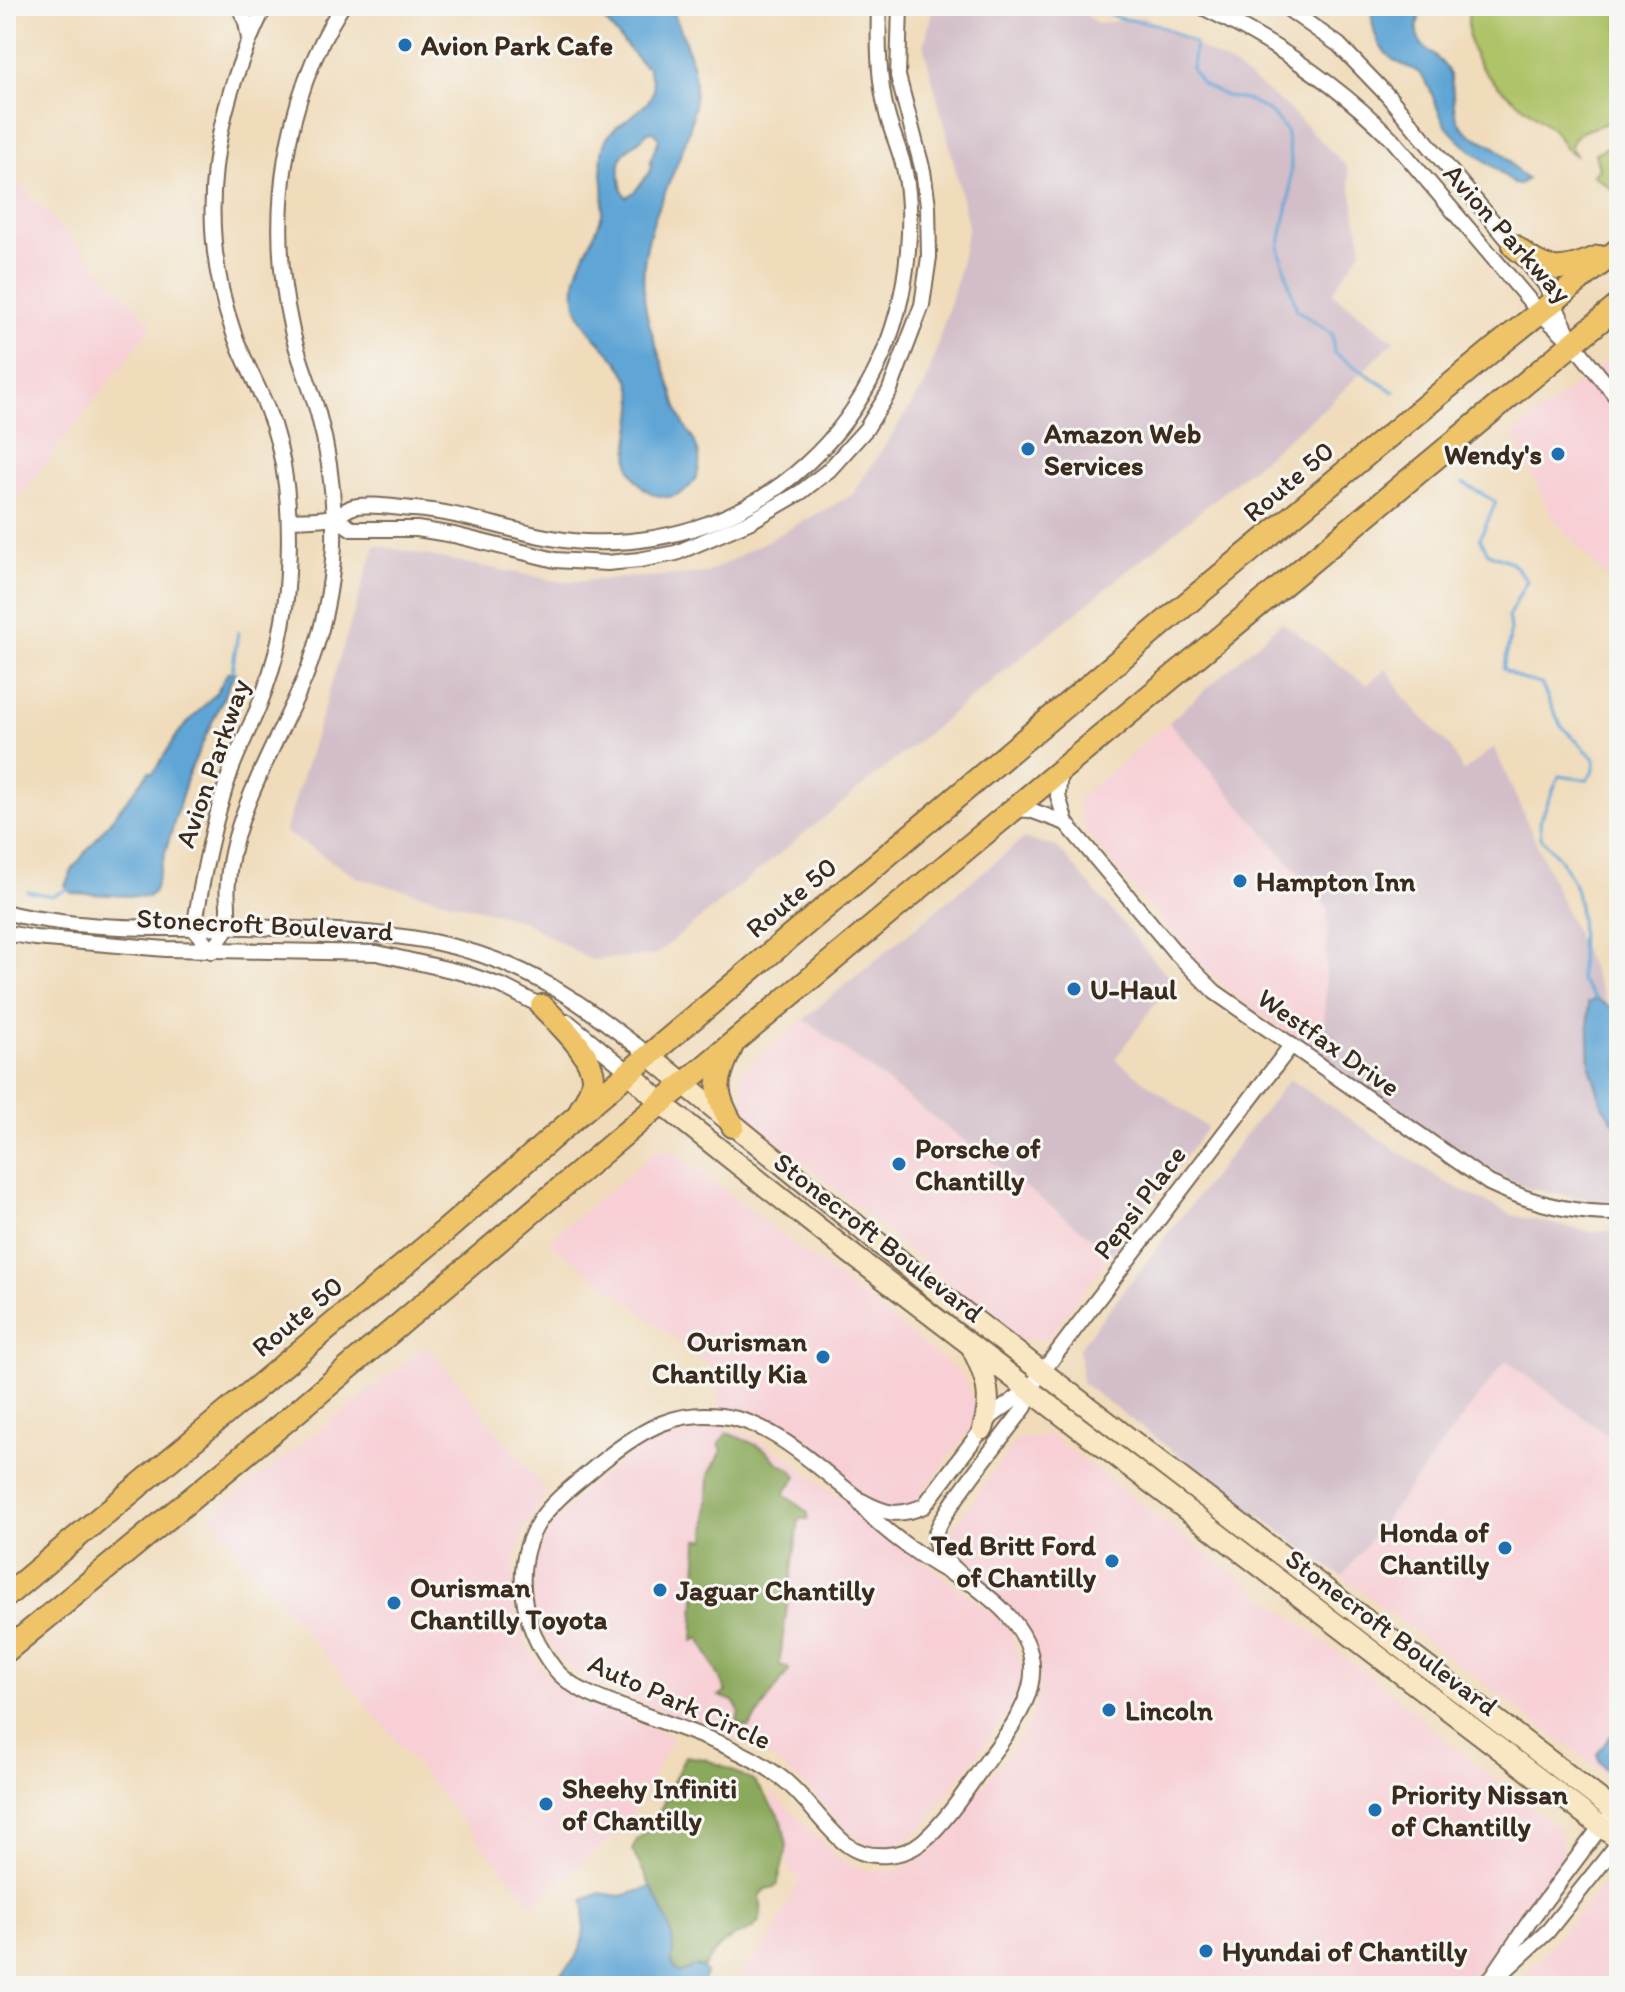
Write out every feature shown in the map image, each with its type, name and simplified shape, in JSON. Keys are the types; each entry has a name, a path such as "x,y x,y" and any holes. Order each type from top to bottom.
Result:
{"highway":[{"path":"1514,246 1531,261 1544,267 1566,269 1619,249"},
{"name":"Route 50","path":"6,1596 445,1231 649,1055 1191,600 1482,358 1619,249"},
{"path":"6,1651 299,1410 1060,768 1619,305"},
{"path":"542,1006 569,1034 589,1063 593,1080 577,1116"},
{"path":"733,1043 717,1083 719,1101 733,1126"}],"main road":[{"name":"Stonecroft Boulevard","path":"649,1055 942,1295 1616,1812"},
{"name":"Stonecroft Boulevard","path":"629,1072 661,1103 850,1253 1619,1841"},
{"path":"969,1342 989,1385 989,1406 983,1429"}],"street":[{"path":"239,6 249,39"},
{"name":"Avion Parkway","path":"194,929 213,829 232,768 272,668 282,628 288,575 288,493 275,433 234,332 214,234 217,146 229,92 265,6"},
{"name":"Avion Parkway","path":"227,927 228,882 239,828 254,785 304,680 322,621 331,574 334,517 327,453 318,411 291,328 282,274 280,230 285,165 299,102 323,41 342,6"},
{"path":"289,520 334,517 355,506 418,509 453,514 552,538 584,542 634,540 677,534 732,513 791,479 822,451 856,406 879,365 900,307 905,282 909,206 905,171 882,89 879,6"},
{"path":"334,517 352,529 417,529 555,560 607,563 639,560 676,553 751,521 801,492 829,470 866,429 889,392 922,305 929,257 928,205 923,171 898,76 900,6"},
{"name":"Avion Parkway","path":"1200,6 1265,40 1330,83 1362,110 1547,308 1619,400"},
{"name":"Avion Parkway","path":"1284,6 1339,45 1371,77 1545,284 1547,308"},
{"path":"1060,768 1058,796 1066,823"},
{"path":"1012,809 1030,810 1066,823"},
{"name":"Westfax Drive","path":"1066,823 1194,973 1227,1002 1290,1047 1489,1183 1553,1207 1581,1212 1619,1213"},
{"name":"Stonecroft Boulevard","path":"6,912 73,924 153,929 227,927 390,933 425,939 477,953 550,985 649,1055"},
{"path":"194,929 212,951 227,927"},
{"name":"Stonecroft Boulevard","path":"6,933 123,946 212,951 377,953 464,973 504,987 542,1006 579,1030 629,1072"},
{"name":"Pepsi Place","path":"1030,1388 1290,1047"},
{"path":"856,1497 890,1514 909,1513 924,1506 992,1416 1030,1388"},
{"name":"Auto Park Circle","path":"969,1583 939,1569 864,1511 856,1497 784,1443 748,1422 710,1415 685,1416 645,1429 575,1485 542,1518 532,1535 526,1556 524,1599 528,1620 538,1644 560,1675 576,1686 744,1755 771,1770 793,1787 847,1845 858,1851 884,1856 911,1849 938,1826 1019,1717 1029,1695 1032,1667 1025,1639 1005,1612 945,1560 935,1536 937,1528 1025,1407 1030,1388"},
{"path":"1487,1986 1529,1922 1601,1826 1616,1812"},
{"path":"1487,1986 1548,1931 1619,1841"}],"shaded area":[{"name":"Amazon Web Services","path":"933,6 1075,6 1097,24 1144,17 1235,67 1287,107 1347,167 1362,249 1332,293 1394,341 1327,406 655,955 591,960 521,920 358,878 285,832 375,545 563,582 707,573 852,495 926,383 957,280 968,226 924,48"},
{"path":"6,170 153,325 6,515"},
{"path":"1619,351 1619,593 1550,514 1513,434"},
{"path":"1282,622 1367,685 1387,669 1404,697 1452,749 1463,772 1494,747 1619,1031 1619,1201 1607,1203 1529,1189 1461,1156 1323,1060 1328,908 1169,722"},
{"path":"1169,722 1328,908 1323,1060 1235,996 1183,949 1084,829 1077,800"},
{"path":"1023,839 1057,847 1172,981 1115,1059 1207,1128 1112,1253 804,1019"},
{"path":"804,1019 1112,1253 1048,1338 1017,1341 751,1119 744,1108 741,1072"},
{"path":"1289,1079 1445,1182 1512,1215 1591,1232 1619,1230 1619,1444 1506,1360 1342,1577 1082,1383 1079,1348"},
{"path":"657,1151 676,1152 963,1375 977,1411 974,1425 908,1511 886,1512 775,1428 718,1408 721,1374 548,1241"},
{"path":"427,1345 548,1492 525,1528 513,1569 515,1612 528,1649 549,1676 571,1694 673,1737 628,1825 532,1905 210,1516"},
{"path":"1506,1359 1619,1444 1619,1725 1597,1754 1608,1774 1619,1780 1619,1785 1342,1577"},
{"path":"712,1424 744,1432 784,1455 1000,1619 1011,1633 1022,1667 1022,1681 1015,1703 920,1831 911,1837 891,1846 861,1841 851,1835 808,1788 775,1761 741,1742 585,1680 559,1658 542,1631 533,1601 532,1583 538,1551 552,1523 586,1488 653,1437 671,1430"},
{"path":"1049,1434 1408,1705 1447,1742 1560,1829 1565,1861 1465,1986 729,1986 772,1937 800,1877 790,1872 769,1789 840,1860 869,1871 899,1870 936,1847 1029,1726 1040,1683 1032,1639 948,1560 942,1543 1016,1440"},
{"path":"1619,1876 1619,1986 1515,1986 1610,1877"}],"green space":[{"path":"1470,6 1619,6 1619,114 1573,139 1570,147 1577,156 1566,149 1552,129 1491,79 1479,64 1471,48 1468,29"},
{"path":"1619,142 1619,187 1614,191 1593,175 1599,169 1595,153"},
{"path":"727,1433 764,1449 793,1472 797,1476 784,1494 808,1513 808,1519 799,1519 779,1665 789,1670 748,1728 737,1720 739,1711 733,1701 719,1696 726,1691 700,1638 693,1641 698,1539 706,1539 709,1474 722,1451 719,1443"},
{"path":"685,1756 704,1759 753,1781 782,1821 787,1847 777,1886 766,1889 760,1896 757,1924 724,1943 703,1968 698,1966 679,1973 673,1964 672,1943 663,1915 632,1850 637,1840 653,1826"}],"water":[{"path":"602,6 671,6 694,75 695,100 691,123 648,240 643,283 650,328 679,414 694,440 699,458 693,483 673,496 649,492 631,471 632,388 620,364 580,316 574,291 579,268 602,214 605,142 617,127 648,101 653,84 648,67 601,13","holes":["654,131 659,139 651,159 650,172 626,197 620,178 623,155 648,132"]},
{"path":"1373,6 1424,6 1418,21 1419,40 1450,75 1455,113 1460,124 1469,133 1500,151 1527,179 1519,185 1514,184 1454,135 1443,120 1422,76 1393,60 1381,47 1374,32"},
{"path":"228,672 235,672 188,775 154,891 148,897 71,893 65,885 74,867 149,772 153,773 179,732 217,692"},
{"path":"1596,999 1619,1012 1619,1129 1603,1107 1590,1066 1588,1003"},
{"path":"1619,1725 1619,1780 1605,1769 1597,1754"},
{"path":"652,1887 672,1936 673,1966 679,1973 688,1971 692,1966 703,1968 706,1973 701,1986 544,1986 569,1966 579,1951 584,1932 583,1900 600,1893 621,1896"}],"waterway":[{"path":"1094,6 1118,18 1156,24 1195,43 1192,69 1202,84 1226,96 1251,101 1271,113 1286,130 1291,159 1290,194 1279,249 1297,310 1332,334 1334,353 1394,392"},
{"path":"1463,483 1496,502 1480,538 1488,553 1511,562 1527,580 1508,617 1510,637 1503,669 1521,679 1541,684 1561,726 1595,759 1594,770 1587,780 1559,776 1540,821 1541,838 1567,871 1574,887 1580,920 1580,980 1596,999"},
{"path":"232,672 238,632"},
{"path":"27,891 52,896 68,889"}],"place":[{"name":"Avion Park Cafe","path":"405,45"},
{"name":"Amazon Web Services","path":"1028,449"},
{"name":"Wendy's","path":"1558,454"},
{"name":"Hampton Inn","path":"1240,881"},
{"name":"U-Haul","path":"1074,989"},
{"name":"Porsche of Chantilly","path":"899,1164"},
{"name":"Ourisman Chantilly Kia","path":"823,1357"},
{"name":"Honda of Chantilly","path":"1505,1548"},
{"name":"Ted Britt Ford of Chantilly","path":"1112,1561"},
{"name":"Jaguar Chantilly","path":"660,1590"},
{"name":"Ourisman Chantilly Toyota","path":"394,1603"},
{"name":"Lincoln","path":"1109,1710"},
{"name":"Sheehy Infiniti of Chantilly","path":"546,1804"},
{"name":"Priority Nissan of Chantilly","path":"1375,1810"},
{"name":"Hyundai of Chantilly","path":"1206,1951"}]}
